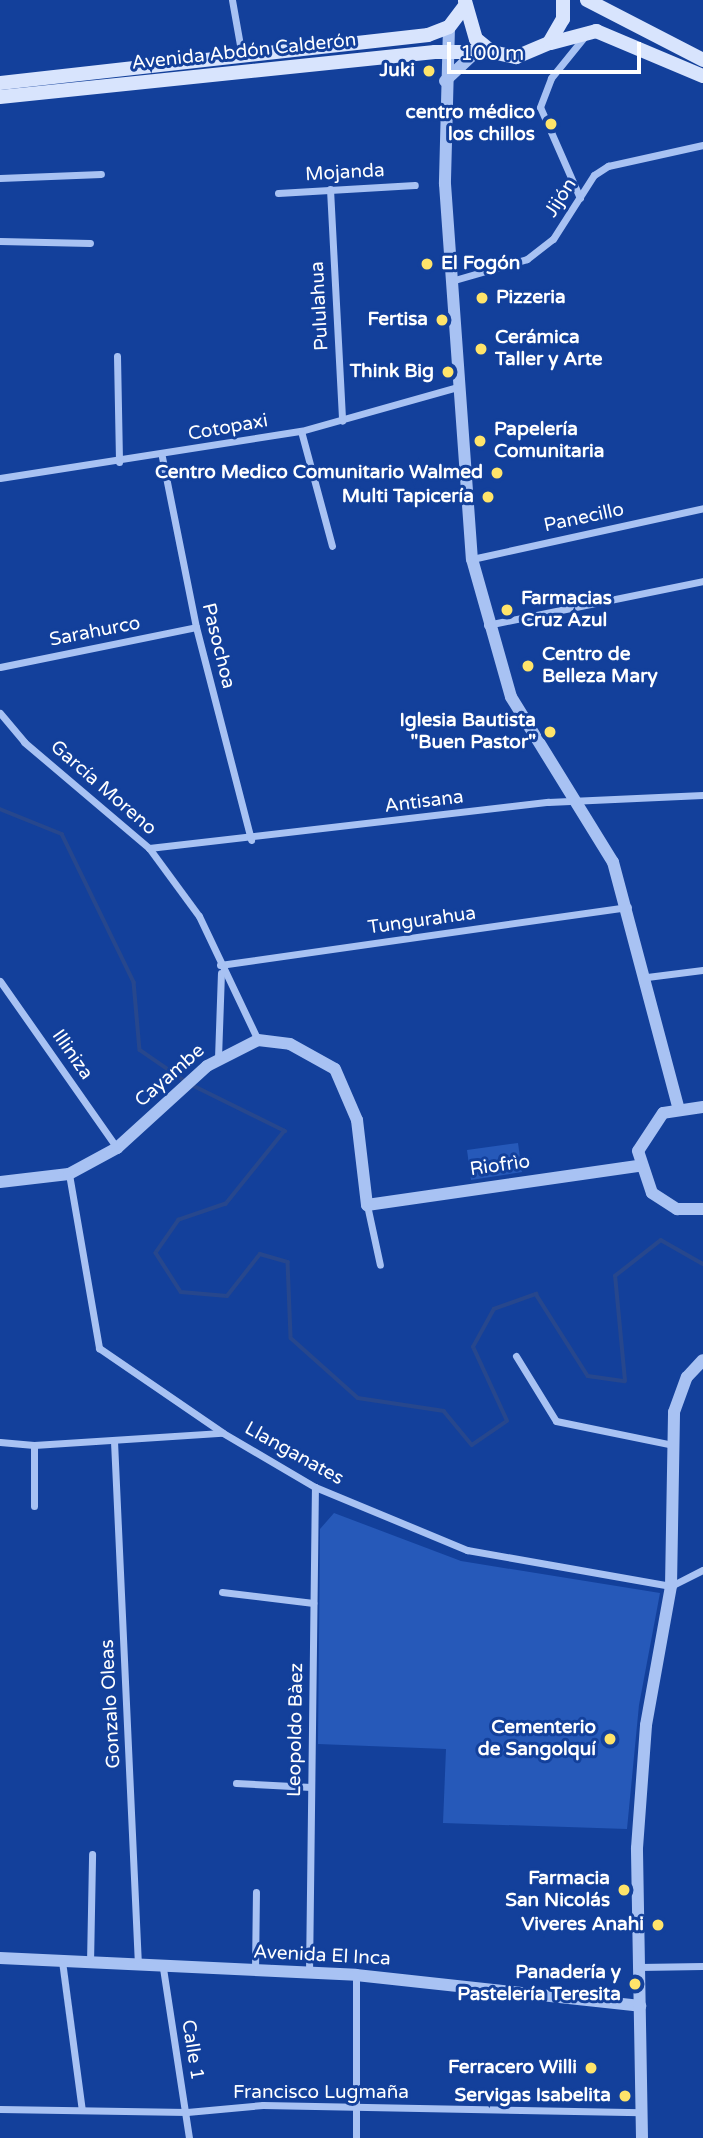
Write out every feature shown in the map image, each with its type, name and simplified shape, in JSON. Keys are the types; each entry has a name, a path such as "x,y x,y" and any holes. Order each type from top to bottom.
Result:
{"main road":[{"path":"549,43 563,19 564,0"},
{"path":"587,0 605,5 703,60"},
{"path":"449,27 465,3"},
{"path":"465,3 472,34 485,51"},
{"name":"Avenida Abdón Calderón","path":"0,83 428,35 449,27"},
{"path":"549,43 590,30 703,76"},
{"name":"Avenida Abdón Calderón","path":"0,97 447,51 485,51 516,57 549,43"}],"street":[{"path":"232,0 242,56"},
{"path":"449,27 445,81 450,281 472,559 487,625 518,712 613,862 629,907 678,1107"},
{"path":"580,198 540,107 551,78 590,30"},
{"path":"445,81 485,51"},
{"name":"Jijón","path":"450,281 527,259 552,239 594,175 622,160 703,145"},
{"path":"0,178 102,174"},
{"name":"Mojanda","path":"278,193 415,185"},
{"name":"Pululahua","path":"330,189 342,421"},
{"path":"0,241 89,243"},
{"path":"117,356 119,463"},
{"name":"Cotopaxi","path":"0,478 162,457 301,431 458,387"},
{"path":"301,431 332,546"},
{"name":"Pasochoa","path":"162,457 196,627 251,840"},
{"name":"Panecillo","path":"472,559 703,508"},
{"path":"487,625 703,581"},
{"name":"Sarahurco","path":"0,667 196,627"},
{"name":"García Moreno","path":"0,713 24,742 149,848 199,916 258,1040"},
{"name":"Antisana","path":"149,848 251,840 577,802 703,796"},
{"name":"Tungurahua","path":"220,965 629,907"},
{"name":"García Moreno","path":"213,1062 220,965"},
{"path":"647,977 703,970"},
{"name":"Illiniza","path":"0,981 117,1148"},
{"path":"258,1040 290,1044 335,1069 357,1120 368,1205 380,1265"},
{"name":"Cayambe","path":"0,1182 69,1174 117,1148 213,1062 258,1040"},
{"path":"703,1107 678,1107 643,1136 639,1166 663,1203 703,1209"},
{"name":"Riofrìo","path":"368,1205 639,1166"},
{"name":"Llanganates","path":"69,1174 99,1348 223,1433 314,1487 467,1550 671,1586"},
{"path":"516,1356 556,1420 673,1445"},
{"path":"642,2138 637,1848 646,1725 671,1586 673,1445 681,1389 703,1360"},
{"path":"0,1442 34,1445 223,1433"},
{"name":"Gonzalo Oleas","path":"114,1441 138,1966"},
{"path":"34,1445 34,1506"},
{"name":"Leopoldo Bàez","path":"309,1974 314,1487"},
{"path":"671,1586 703,1570"},
{"path":"222,1592 313,1602"},
{"path":"236,1783 311,1787"},
{"path":"90,1963 92,1854"},
{"path":"255,1972 256,1892"},
{"name":"Avenida El Inca","path":"0,1958 163,1968 356,1975 640,2006"},
{"path":"62,1961 82,2110"},
{"path":"639,1967 703,1966"},
{"name":"Calle 1","path":"163,1968 189,2138"},
{"path":"356,1975 356,2138"},
{"name":"Francisco Lugmaña","path":"0,2109 187,2112 263,2105 641,2112"}],"shaded area":[{"path":"518,1143 522,1172 471,1180 467,1150"},
{"path":"334,1513 461,1561 660,1593 639,1705 627,1829 443,1823 446,1749 318,1744 320,1529"}],"waterway":[{"path":"0,809 62,834 134,982 140,1050 185,1081"},
{"path":"192,1085 285,1131 226,1204 179,1220 156,1253 181,1292 227,1296 260,1254 288,1262 291,1338 358,1398 444,1411 472,1445 507,1421 473,1347 494,1309 536,1294 588,1376 625,1381 615,1276 661,1240 703,1264"}],"place":[{"name":"Juki","path":"429,71"},
{"name":"centro médico los chillos","path":"551,124"},
{"name":"El Fogón","path":"427,264"},
{"name":"Pizzeria","path":"482,298"},
{"name":"Fertisa","path":"442,320"},
{"name":"Cerámica Taller y Arte","path":"481,349"},
{"name":"Think Big","path":"448,372"},
{"name":"Papelería Comunitaria","path":"480,441"},
{"name":"Centro Medico Comunitario Walmed","path":"497,473"},
{"name":"Multi Tapicería","path":"488,497"},
{"name":"Farmacias Cruz Azul","path":"507,610"},
{"name":"Centro de Belleza Mary","path":"528,666"},
{"name":"Iglesia Bautista \"Buen Pastor\"","path":"550,732"},
{"name":"Cementerio de Sangolquí","path":"610,1739"},
{"name":"Farmacia San Nicolás","path":"624,1890"},
{"name":"Viveres Anahi","path":"658,1925"},
{"name":"Panadería y Pastelería Teresita","path":"635,1984"},
{"name":"Ferracero Willi","path":"591,2068"},
{"name":"Servigas Isabelita","path":"625,2096"}]}
